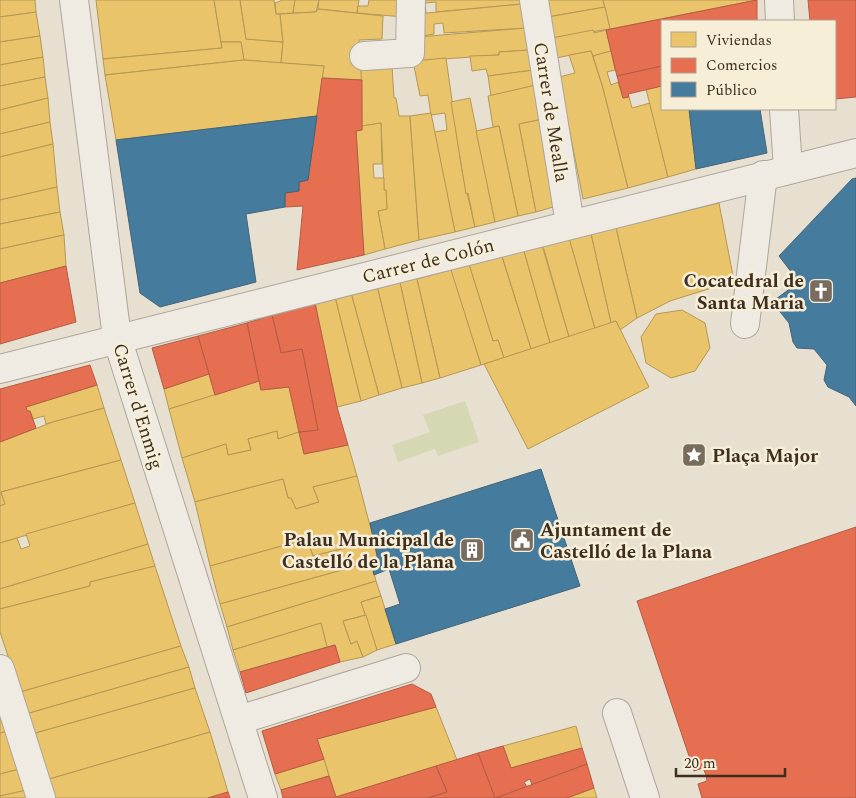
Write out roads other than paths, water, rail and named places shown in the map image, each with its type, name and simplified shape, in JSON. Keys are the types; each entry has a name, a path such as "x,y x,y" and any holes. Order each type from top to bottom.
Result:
{"street":[{"name":"Carrer d'Enmig","path":"74,0 117,338 263,798"},
{"path":"364,56 410,53 411,0"},
{"name":"Carrer de Mealla","path":"534,0 570,224"},
{"path":"779,0 780,20"},
{"path":"745,324 775,172 784,110"},
{"name":"Carrer de Colón","path":"0,369 856,153"},
{"path":"238,720 406,668"},
{"path":"0,669 41,798"},
{"path":"618,713 645,798"}],"place":[{"name":"Cocatedral de Santa Maria","path":"821,291"},
{"name":"Plaça Major","path":"694,455"},
{"name":"Ajuntament de Castelló de la Plana","path":"522,540"},
{"name":"Palau Municipal de Castelló de la Plana","path":"472,550"}]}
